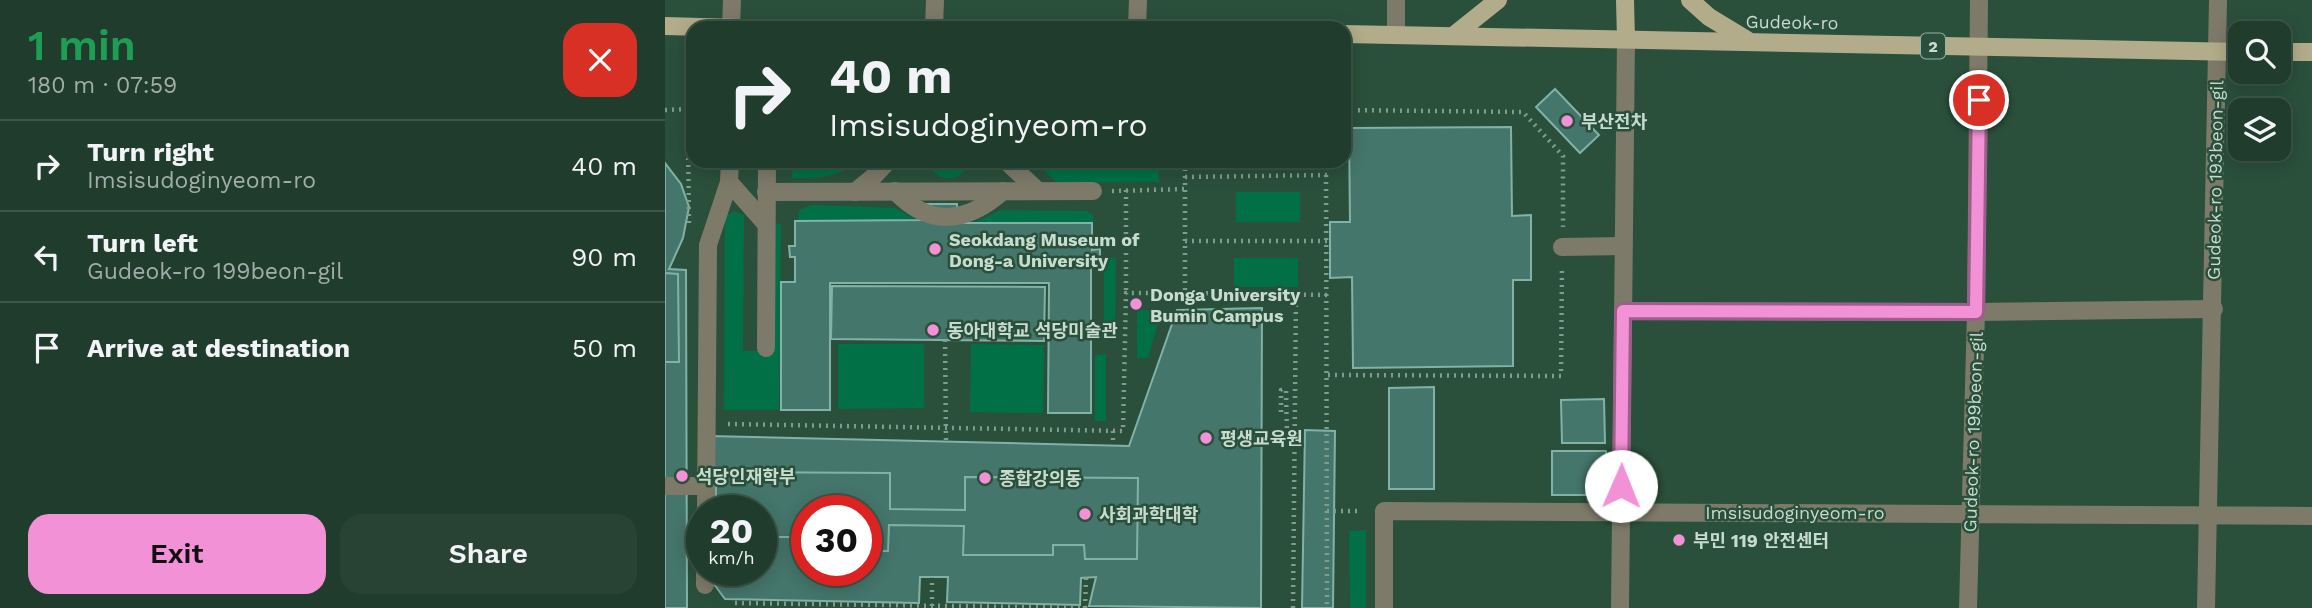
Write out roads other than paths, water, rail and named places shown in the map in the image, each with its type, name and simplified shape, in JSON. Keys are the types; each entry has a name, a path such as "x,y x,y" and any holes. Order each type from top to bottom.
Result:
{"main road":[{"path":"1453,36 1498,0"},
{"path":"1625,0 1626,39"},
{"path":"1690,0 1709,17 1750,42"},
{"path":"665,26 686,27"},
{"name":"Gudeok-ro","path":"1351,34 2228,52"},
{"path":"2291,52 2312,52"}],"street":[{"path":"731,0 731,21"},
{"path":"934,21 935,0"},
{"path":"1137,21 1138,0"},
{"path":"1396,0 1396,35"},
{"name":"Gudeok-ro 199beon-gil","path":"1968,608 1976,312 1979,0"},
{"name":"Gudeok-ro 193beon-gil","path":"2206,608 2218,0"},
{"path":"1620,608 1626,39"},
{"path":"706,495 708,245 729,182 730,168"},
{"path":"765,348 767,168"},
{"path":"855,192 881,168"},
{"path":"1013,168 1038,191"},
{"path":"729,182 766,224"},
{"path":"895,191 919,212 940,216 966,215 979,210 1003,191"},
{"path":"767,192 1093,191"},
{"path":"1562,247 1623,246"},
{"path":"1623,311 1976,312 2214,309"},
{"path":"665,486 706,486"},
{"name":"Imsisudoginyeom-ro","path":"1384,608 1384,511 1970,513"},
{"path":"1970,513 2312,516"}],"place":[{"name":"부산전차","path":"1567,121"},
{"name":"Seokdang Museum of Dong-a University","path":"935,249"},
{"name":"Donga University Bumin Campus","path":"1136,304"},
{"name":"동아대학교 석당미술관","path":"933,330"},
{"name":"평생교육원","path":"1206,438"},
{"name":"석당인재학부","path":"682,476"},
{"name":"종합강의동","path":"985,478"},
{"name":"사회과학대학","path":"1085,514"},
{"name":"부민 119 안전센터","path":"1679,540"}]}
